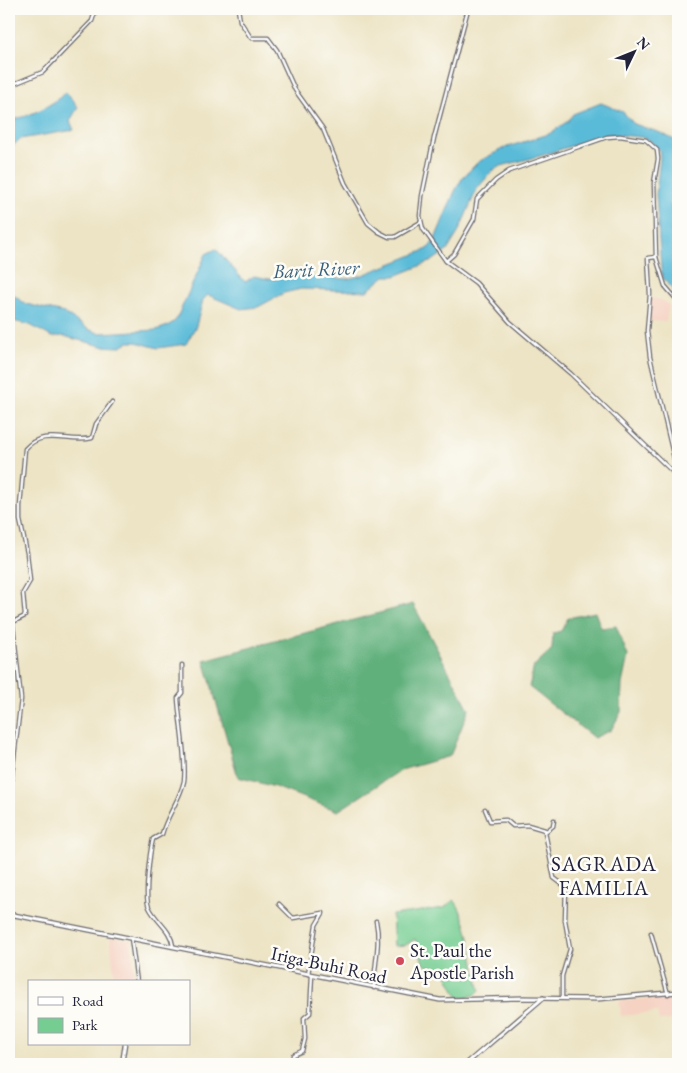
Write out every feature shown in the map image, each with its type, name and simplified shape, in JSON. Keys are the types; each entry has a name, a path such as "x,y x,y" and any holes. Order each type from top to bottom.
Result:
{"main road":[{"name":"Iriga-Buhi Road","path":"9,914 440,1000 598,999 678,992"},
{"path":"466,1064 544,998"}],"street":[{"path":"9,86 43,72 92,21 96,9"},
{"path":"238,9 240,21 252,38 268,38 277,50 295,90 323,129 345,183 368,223 378,232 389,238 395,237 421,222"},
{"path":"468,9 434,138 422,196 421,222 430,239 446,261 476,283 510,322 572,374 678,476"},
{"path":"446,261 454,254 474,219 477,199 501,175 527,163 607,137 620,136 646,140 657,150 658,159 654,183 656,257 664,286 678,301"},
{"path":"656,257 648,258 650,294 647,331 650,357 678,476"},
{"path":"9,799 21,699 13,625 16,620 25,616 23,593 30,581 27,553 20,520 25,449 52,436 92,438 96,424 112,402"},
{"path":"173,946 170,934 149,907 147,882 150,872 152,840 162,834 167,817 175,806 183,782 178,698 182,693 182,665"},
{"path":"486,809 490,821 506,820 513,826 528,825 545,830 553,826 554,820"},
{"path":"545,830 554,878 564,884 567,899 565,920 570,949 562,976 562,998"},
{"path":"279,904 293,918 323,913 316,925 310,975 310,1013 304,1018 305,1039 302,1051 293,1055 292,1064"},
{"path":"374,988 374,965 379,937 376,921"},
{"path":"651,933 668,994"},
{"path":"131,938 136,980"},
{"path":"123,1057 125,1046"}],"shaded area":[{"path":"650,298 662,300 669,305 666,322 649,321"},
{"path":"110,936 131,940 135,980 115,980"},
{"path":"678,996 678,1019 659,1021 657,1012 621,1016 619,1001"}],"green space":[{"path":"413,604 469,709 450,756 401,770 338,811 275,787 238,777 204,660"},
{"path":"595,612 601,628 616,626 628,656 622,684 621,712 611,730 594,738 529,687 534,666 552,649 553,633 561,631 568,618"},
{"path":"454,900 465,924 475,973 480,974 481,979 477,980 480,990 475,995 459,998 444,969 424,965 415,939 406,945 394,946 392,915 444,908"}],"water":[{"path":"66,92 78,107 70,121 74,130 20,139 9,150 9,121 39,110"},
{"path":"601,103 623,112 634,124 661,133 678,142 678,169 675,170 670,203 673,217 678,296 663,278 661,269 656,194 660,157 659,149 649,140 640,137 609,134 493,170 477,189 458,233 447,251 430,262 395,276 385,276 367,291 301,289 284,293 258,307 241,309 208,295 203,300 196,326 186,344 158,348 136,342 128,342 119,347 102,346 63,336 52,337 30,325 9,320 9,292 26,304 64,313 88,329 99,333 156,330 168,326 176,320 206,254 216,249 245,282 254,276 269,279 300,275 347,279 360,276 428,249 435,239 455,191 463,177 478,162 504,148 549,134 568,121 573,114"}],"place":[{"name":"St. Paul the Apostle Parish","path":"400,961"}],"district":[{"name":"SAGRADA FAMILIA","path":"604,875"}],"water label":[{"name":"Barit River","path":"316,269"}]}
